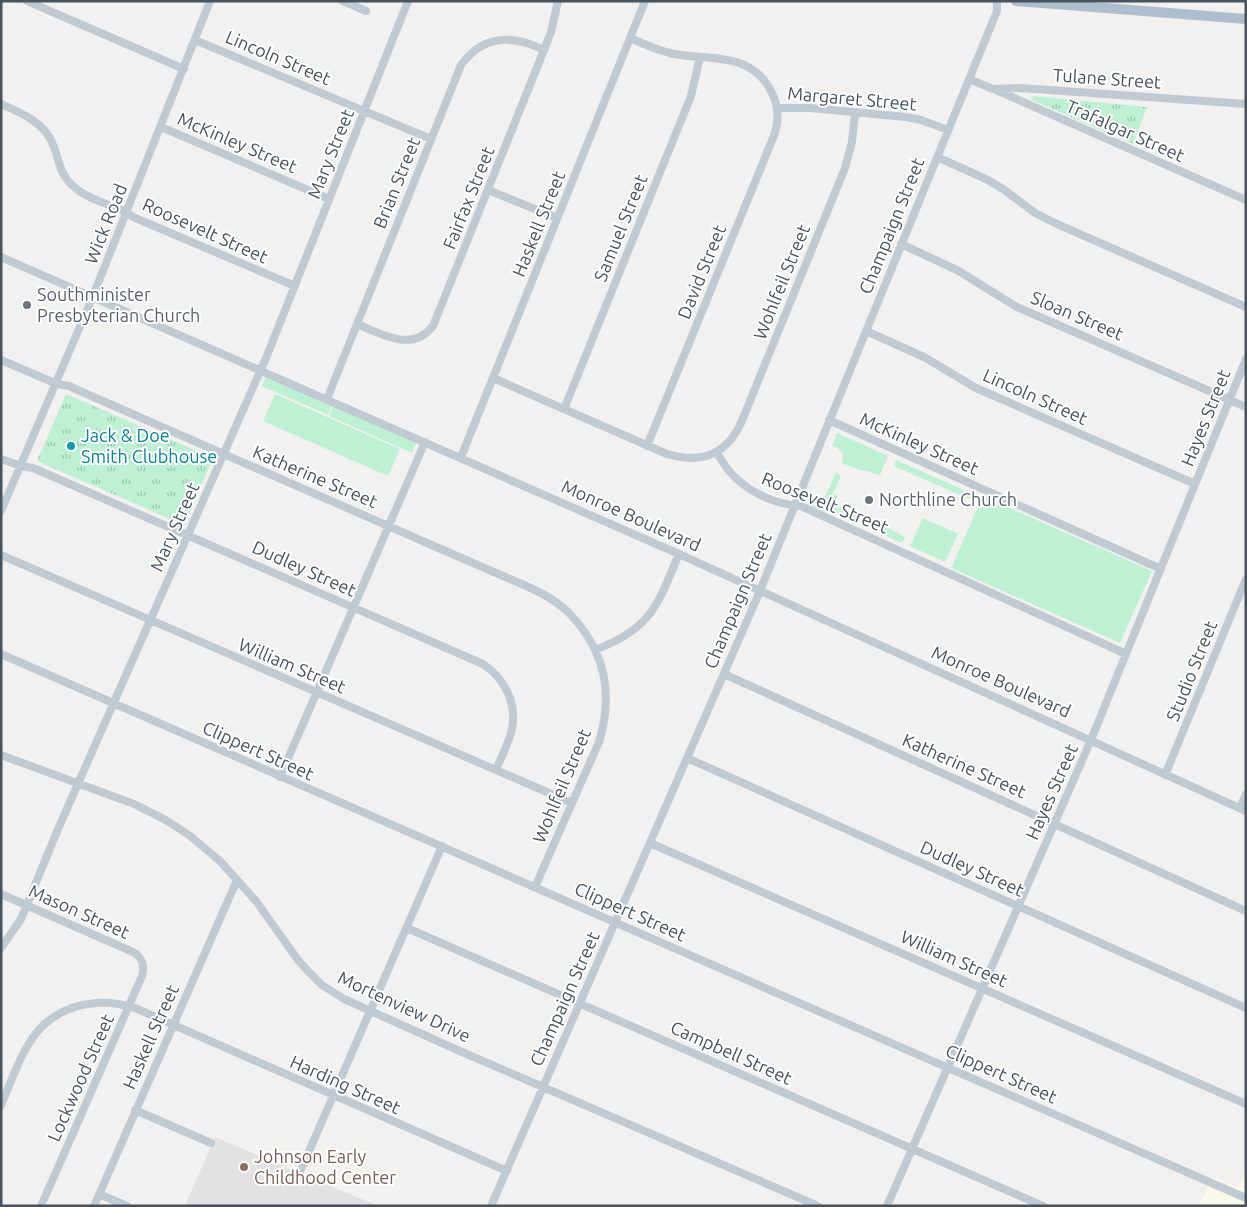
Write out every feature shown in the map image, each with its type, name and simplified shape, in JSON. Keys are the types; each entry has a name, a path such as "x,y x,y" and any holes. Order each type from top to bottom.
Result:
{"main road":[{"path":"1016,1 1246,19"}],"street":[{"path":"27,1 184,69"},
{"name":"Wick Road","path":"1,511 93,296 210,1"},
{"path":"343,1 366,10"},
{"name":"Mary Street","path":"1,948 13,932 26,905 261,370 408,1"},
{"name":"Fairfax Street","path":"357,324 402,341 417,338 430,330 436,321 551,32 558,1"},
{"name":"Haskell Street","path":"461,457 645,1"},
{"name":"Champaign Street","path":"491,1206 760,590 997,11 998,1"},
{"name":"Margaret Street","path":"630,38 671,53 733,61 746,65 757,72 768,85 775,98 777,108 810,108 921,120 948,130"},
{"name":"Brian Street","path":"327,399 458,71 474,51 489,42 508,39 525,42 544,50"},
{"name":"Lincoln Street","path":"195,40 431,139"},
{"name":"Samuel Street","path":"564,409 690,96 700,57"},
{"name":"Tulane Street","path":"969,79 993,89 1021,88 1246,104"},
{"name":"Trafalgar Street","path":"993,89 1246,200"},
{"name":"Roosevelt Street","path":"1,104 30,117 45,131 54,147 61,170 72,185 84,194 295,286"},
{"name":"David Street","path":"647,446 775,133 778,116 777,108"},
{"name":"Wohlfeil Street","path":"716,452 730,441 738,429 848,157 855,113"},
{"name":"McKinley Street","path":"161,127 329,199"},
{"path":"937,157 986,179 1035,212 1057,224 1246,307"},
{"path":"488,190 557,218"},
{"name":"Sloan Street","path":"901,244 963,272 1017,307 1246,407"},
{"name":"Monroe Boulevard","path":"1,257 461,457 1243,809"},
{"name":"Lincoln Street","path":"866,331 924,357 976,388 1195,484"},
{"name":"Hayes Street","path":"887,1206 1091,740 1246,359"},
{"name":"Katherine Street","path":"1,360 56,384 69,386 550,598 567,611 582,627 595,650"},
{"path":"493,378 647,446 681,458 704,457 716,452"},
{"name":"McKinley Street","path":"829,420 1161,569"},
{"path":"280,777 425,442"},
{"name":"Roosevelt Street","path":"716,452 729,472 755,492 784,504 801,506 1126,654"},
{"name":"Dudley Street","path":"1,458 21,466 33,468 478,662 497,676 509,696 513,718 510,736 496,770"},
{"path":"595,650 626,637 640,626 652,612 661,596 679,554"},
{"name":"William Street","path":"1,556 572,803"},
{"name":"Studio Street","path":"1165,775 1246,578"},
{"name":"Wohlfeil Street","path":"535,887 599,742 605,716 605,682 602,667 595,650"},
{"name":"Clippert Street","path":"1,654 1246,1198"},
{"name":"Katherine Street","path":"724,674 1246,911"},
{"name":"Mortenview Drive","path":"1,754 134,804 164,819 201,844 256,901 298,960 330,991 369,1012 818,1206"},
{"name":"Dudley Street","path":"687,758 1246,1008"},
{"path":"1243,809 1246,794"},
{"name":"William Street","path":"650,842 1246,1104"},
{"path":"296,1181 442,846"},
{"name":"Haskell Street","path":"94,1206 237,880"},
{"name":"Mason Street","path":"1,894 132,952 142,962"},
{"name":"Campbell Street","path":"406,928 1043,1206"},
{"name":"Lockwood Street","path":"41,1206 129,1006 143,972 142,962"},
{"name":"Harding Street","path":"1,1105 27,1046 47,1022 69,1009 105,1002 129,1006 506,1171"},
{"path":"135,1110 212,1143"},
{"path":"99,1194 127,1206"}],"shaded area":[{"name":"Johnson Early Childhood Center","path":"215,1137 327,1185 379,1206 185,1206"},
{"path":"1246,1170 1246,1206 1199,1206 1212,1177 1238,1188"}],"green space":[{"path":"1033,96 1147,107 1133,144 1032,100"},
{"path":"266,376 332,406 328,415 262,386"},
{"path":"66,394 213,458 184,525 37,461"},
{"path":"275,394 400,449 388,476 263,421"},
{"path":"333,406 416,443 412,453 329,416"},
{"path":"837,433 888,456 880,475 842,463 843,454 838,448 832,446"},
{"path":"896,460 975,495 972,500 894,466"},
{"path":"836,473 841,476 825,512 808,505 809,502 820,507"},
{"path":"835,494 838,496 835,504 857,514 857,522 828,510"},
{"path":"983,496 1152,571 1120,643 951,568"},
{"path":"923,518 958,534 945,562 910,546"},
{"path":"873,520 905,537 902,543 873,530 875,526 871,524"}],"place":[{"name":"Southminister Presbyterian Church","path":"27,305"},
{"name":"Jack & Doe Smith Clubhouse","path":"71,446"},
{"name":"Northline Church","path":"869,500"},
{"name":"Johnson Early Childhood Center","path":"244,1167"}]}
